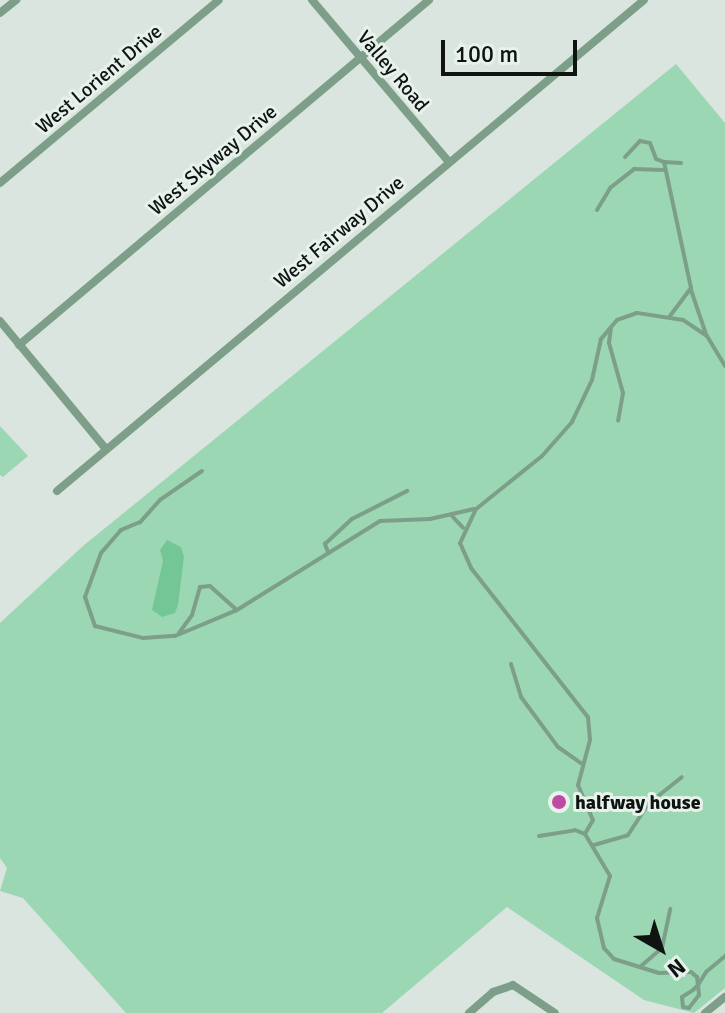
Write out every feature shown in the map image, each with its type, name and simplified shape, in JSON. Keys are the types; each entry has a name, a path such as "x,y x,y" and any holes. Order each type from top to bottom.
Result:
{"street":[{"path":"0,13 16,0"},
{"name":"West Lorient Drive","path":"0,183 219,0"},
{"name":"Valley Road","path":"312,0 449,162"},
{"name":"West Skyway Drive","path":"19,345 429,0"},
{"name":"West Fairway Drive","path":"57,491 644,0"},
{"path":"0,321 105,448"},
{"path":"469,1013 493,992 513,985 555,1013"},
{"path":"705,1013 725,997"}],"lane":[{"path":"625,157 640,141 650,143 656,159 673,165 681,163"},
{"path":"664,162 663,170 669,179 691,288 707,336 725,366"},
{"path":"669,179 673,165"},
{"path":"597,210 610,188 634,169 663,170"},
{"path":"670,316 691,288"},
{"path":"585,834 593,820 579,793 582,763 590,740 588,717 471,568 460,543 463,528 476,509 542,456 572,422 592,380 601,339 611,326 637,313 670,316 707,336"},
{"path":"611,326 609,343 623,393 618,421"},
{"path":"202,471 113,537 87,586 86,608 95,626 143,638 175,636 237,610 368,526 394,518 449,516 476,509"},
{"path":"328,552 325,544 352,519 384,506 407,491"},
{"path":"384,506 394,518"},
{"path":"449,516 463,528"},
{"path":"175,636 192,615 200,587 210,586 237,610"},
{"path":"511,664 521,697 558,747 582,763"},
{"path":"594,845 628,835 648,804 682,777"},
{"path":"539,836 575,830 585,834 610,876 597,918 604,948 614,959 659,973 691,972 698,985 693,1005 683,1007 682,997 698,985 725,956"},
{"path":"640,967 662,948 670,909"}],"shaded area":[{"path":"676,64 725,123 725,988 694,1013 644,1000 507,907 382,1013 126,1013 23,898 0,891 7,868 0,858 0,623 83,546"},
{"path":"0,426 28,456 3,477 0,475"},
{"path":"167,540 181,547 184,557 178,605 175,613 162,617 152,610 163,561 160,550"}],"place":[{"name":"halfway house","path":"559,802"}]}
